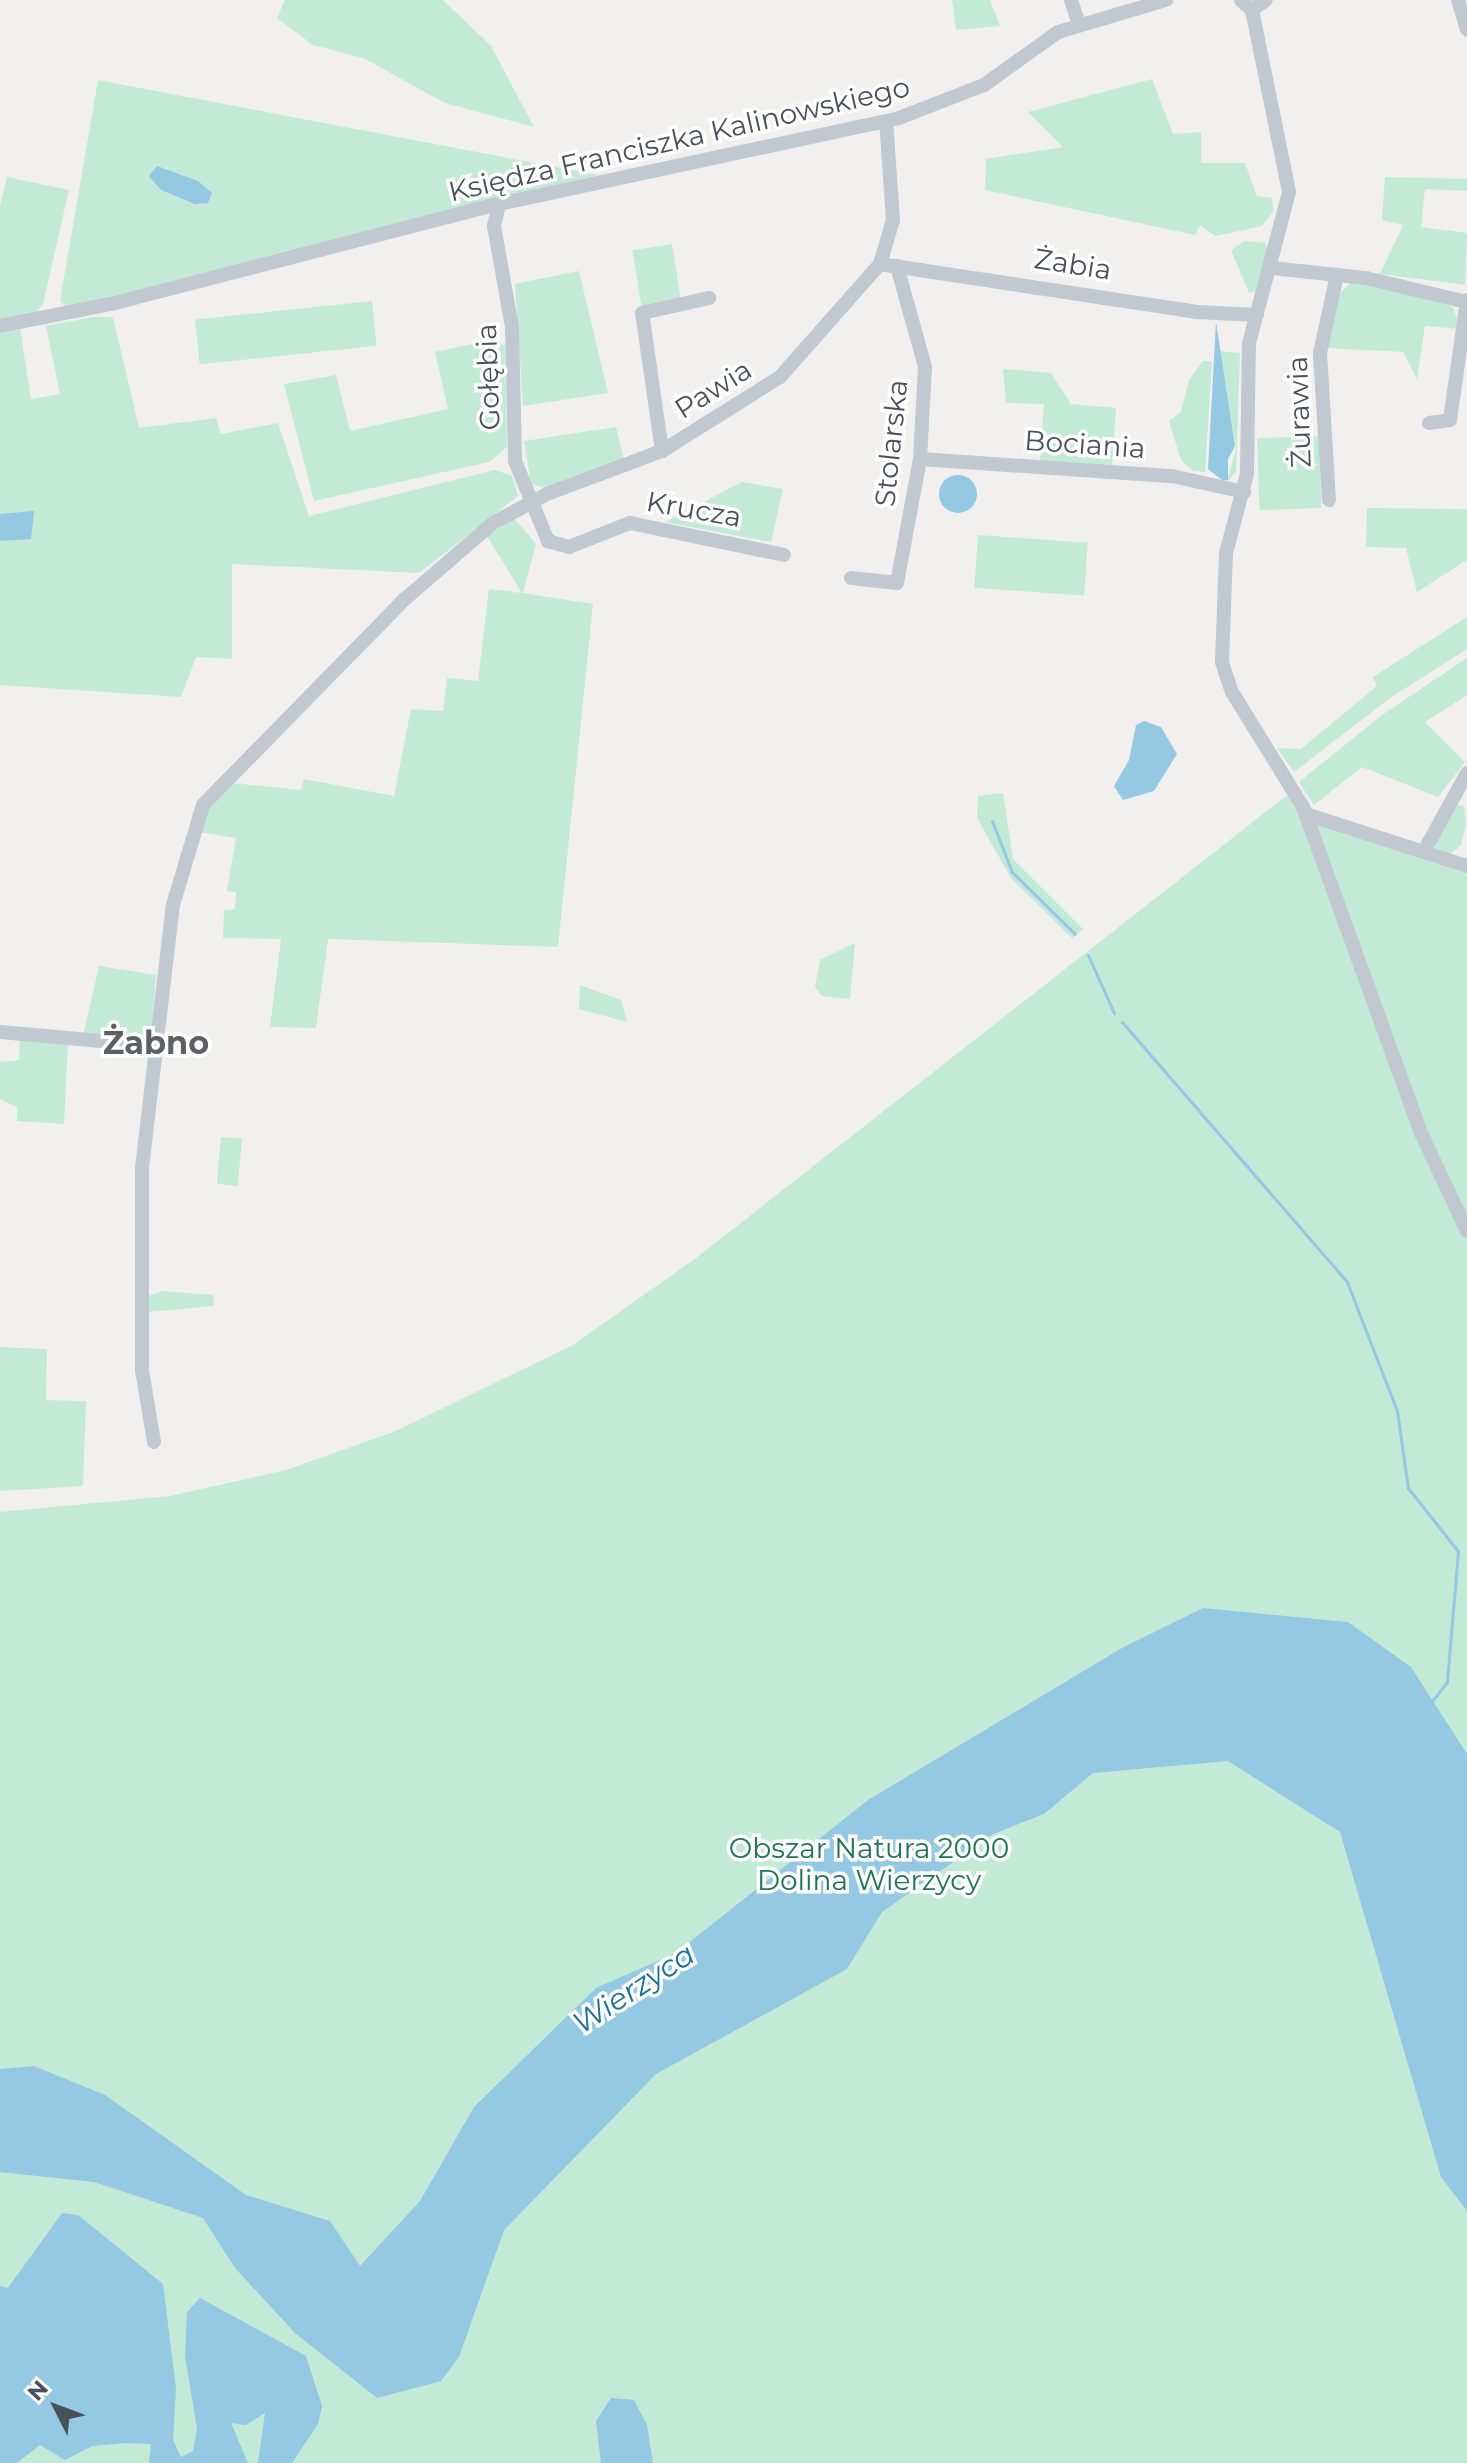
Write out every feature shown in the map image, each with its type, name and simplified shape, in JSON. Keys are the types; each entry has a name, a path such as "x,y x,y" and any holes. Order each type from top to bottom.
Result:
{"street":[{"path":"1071,0 1079,24"},
{"name":"Księdza Franciszka Kalinowskiego","path":"0,326 184,285 499,204 886,121 962,97 1030,49 1079,24 1166,0"},
{"path":"1266,0 1247,5 1289,192 1247,359 1244,492 1226,553 1222,662 1232,692 1306,814 1467,1231"},
{"path":"1458,0 1467,30"},
{"name":"Pawia","path":"154,1442 142,1370 139,1214 173,905 203,805 419,585 493,523 531,501 662,451 780,377 880,264 893,220 886,121"},
{"name":"Gołębia","path":"499,204 499,248 512,327 515,461 531,501"},
{"path":"466,213 488,228 499,248"},
{"name":"Żabia","path":"880,264 1197,312 1257,315"},
{"name":"Stolarska","path":"851,578 897,583 920,459 925,367 897,266"},
{"path":"1272,268 1337,275 1467,301 1450,420 1429,423"},
{"name":"Żurawia","path":"1329,500 1320,353 1337,275"},
{"path":"662,451 642,313 709,298"},
{"name":"Bociania","path":"920,459 1172,476 1244,492"},
{"name":"Krucza","path":"531,501 544,536 563,548 630,523 784,555"},
{"path":"1424,851 1467,773"},
{"path":"1306,814 1467,866"},
{"path":"0,1032 156,1046"}],"green space":[{"path":"285,0 443,0 491,46 534,127 445,103 363,58 313,45 277,18"},
{"path":"952,0 990,0 1000,26 956,30"},
{"path":"1152,79 1173,134 1201,132 1201,163 1245,163 1257,196 1272,198 1274,211 1262,226 1216,236 1200,226 1195,235 985,190 986,159 1063,147 1028,112"},
{"path":"98,80 598,175 68,309 60,301"},
{"path":"7,177 69,190 43,304 35,314 0,320 0,206"},
{"path":"1385,177 1467,179 1467,191 1425,189 1421,227 1467,233 1465,285 1380,274 1403,225 1382,220"},
{"path":"1245,241 1265,243 1269,250 1256,291 1249,293 1231,250"},
{"path":"672,244 681,300 641,307 632,250"},
{"path":"579,271 608,393 523,406 515,284"},
{"path":"1353,281 1442,299 1454,309 1459,329 1425,326 1417,379 1403,352 1326,348 1340,293"},
{"path":"372,301 377,346 200,364 195,320"},
{"path":"93,317 113,317 139,428 216,418 221,434 278,423 309,516 495,470 512,476 518,496 419,573 232,564 232,659 196,657 181,697 0,685 0,332 20,329 31,399 60,394 46,326"},
{"path":"495,339 505,346 507,447 489,462 314,501 284,384 336,375 350,431 448,409 435,352"},
{"path":"1220,351 1240,353 1236,472 1227,482 1236,449"},
{"path":"1203,361 1212,361 1205,472 1193,471 1181,460 1169,421 1181,412 1189,380"},
{"path":"1003,369 1051,373 1071,404 1116,408 1112,467 1040,462 1044,404 1006,403"},
{"path":"616,427 624,460 545,488 531,484 524,441"},
{"path":"1319,436 1322,508 1260,510 1257,438"},
{"path":"742,482 783,489 771,542 665,522"},
{"path":"1367,508 1467,509 1467,560 1417,592 1406,548 1366,547"},
{"path":"514,518 536,544 523,593 593,604 558,947 328,939 316,1028 270,1027 281,939 223,938 224,910 235,909 236,892 227,891 236,838 198,832 205,809 232,783 301,790 304,779 394,796 411,709 443,711 447,678 478,681 489,589 522,593 487,536"},
{"path":"978,535 1088,543 1084,596 974,588"},
{"path":"1467,617 1467,649 1390,698 1294,772 1277,748 1301,749 1377,686 1373,677"},
{"path":"1467,658 1467,695 1425,722 1465,762 1438,797 1362,767 1314,805 1299,782 1382,715"},
{"path":"1003,793 1013,859 1083,929 1072,938 1011,878 977,818 978,796"},
{"name":"Obszar Natura 2000 Dolina Wierzycy","path":"1290,793 1299,806 1467,870 1467,2463 0,2463 0,1512 170,1496 286,1470 396,1431 573,1345 696,1258"},
{"path":"1451,803 1464,806 1466,825 1461,845 1450,854 1434,848"},
{"path":"855,943 850,999 822,996 815,987 820,960"},
{"path":"99,966 156,975 152,1029 138,1040 83,1036"},
{"path":"580,985 621,1000 627,1022 579,1009"},
{"path":"20,1038 68,1041 64,1124 17,1121 17,1107 0,1099 0,1062 19,1060"},
{"path":"221,1137 242,1139 238,1186 217,1184"},
{"path":"163,1291 213,1295 214,1306 148,1312 148,1296"},
{"path":"0,1347 47,1349 46,1400 86,1401 83,1486 0,1491"}],"water":[{"path":"157,166 198,181 212,193 208,203 195,204 161,190 149,176"},
{"path":"1216,322 1235,446 1228,459 1228,480 1222,480 1208,469"},
{"path":"958,475 971,481 977,494 971,507 958,513 945,507 939,494 945,481"},
{"path":"34,511 31,539 0,541 0,514"},
{"path":"1144,721 1161,727 1177,754 1154,791 1123,800 1114,786 1129,760 1136,725"},
{"name":"Wierzyca","path":"1203,1608 1348,1622 1411,1667 1467,1754 1467,2211 1441,2177 1340,1832 1228,1761 1093,1773 1044,1814 993,1834 882,1912 847,1969 656,2074 504,2230 459,2357 441,2381 377,2398 295,2333 235,2268 203,2218 94,2182 0,2172 0,2069 34,2066 105,2095 246,2195 330,2221 360,2266 420,2201 474,2107 596,1988 676,1953 868,1800 1122,1648"},
{"path":"62,2213 78,2215 163,2284 176,2389 173,2440 181,2457 193,2451 197,2429 185,2356 187,2312 200,2298 306,2356 322,2406 318,2424 292,2463 258,2463 265,2413 246,2425 231,2423 248,2463 149,2463 151,2444 125,2443 92,2446 65,2460 40,2445 17,2463 0,2463 0,2286 8,2288"},
{"path":"611,2398 634,2400 647,2425 653,2463 601,2463 596,2421"}],"waterway":[{"path":"992,821 1012,872 1075,934"},
{"path":"1088,955 1114,1013"},
{"path":"1122,1022 1347,1282 1397,1411 1408,1488 1458,1551 1447,1682 1432,1701"}],"district":[{"name":"Żabno","path":"156,1043"}]}
